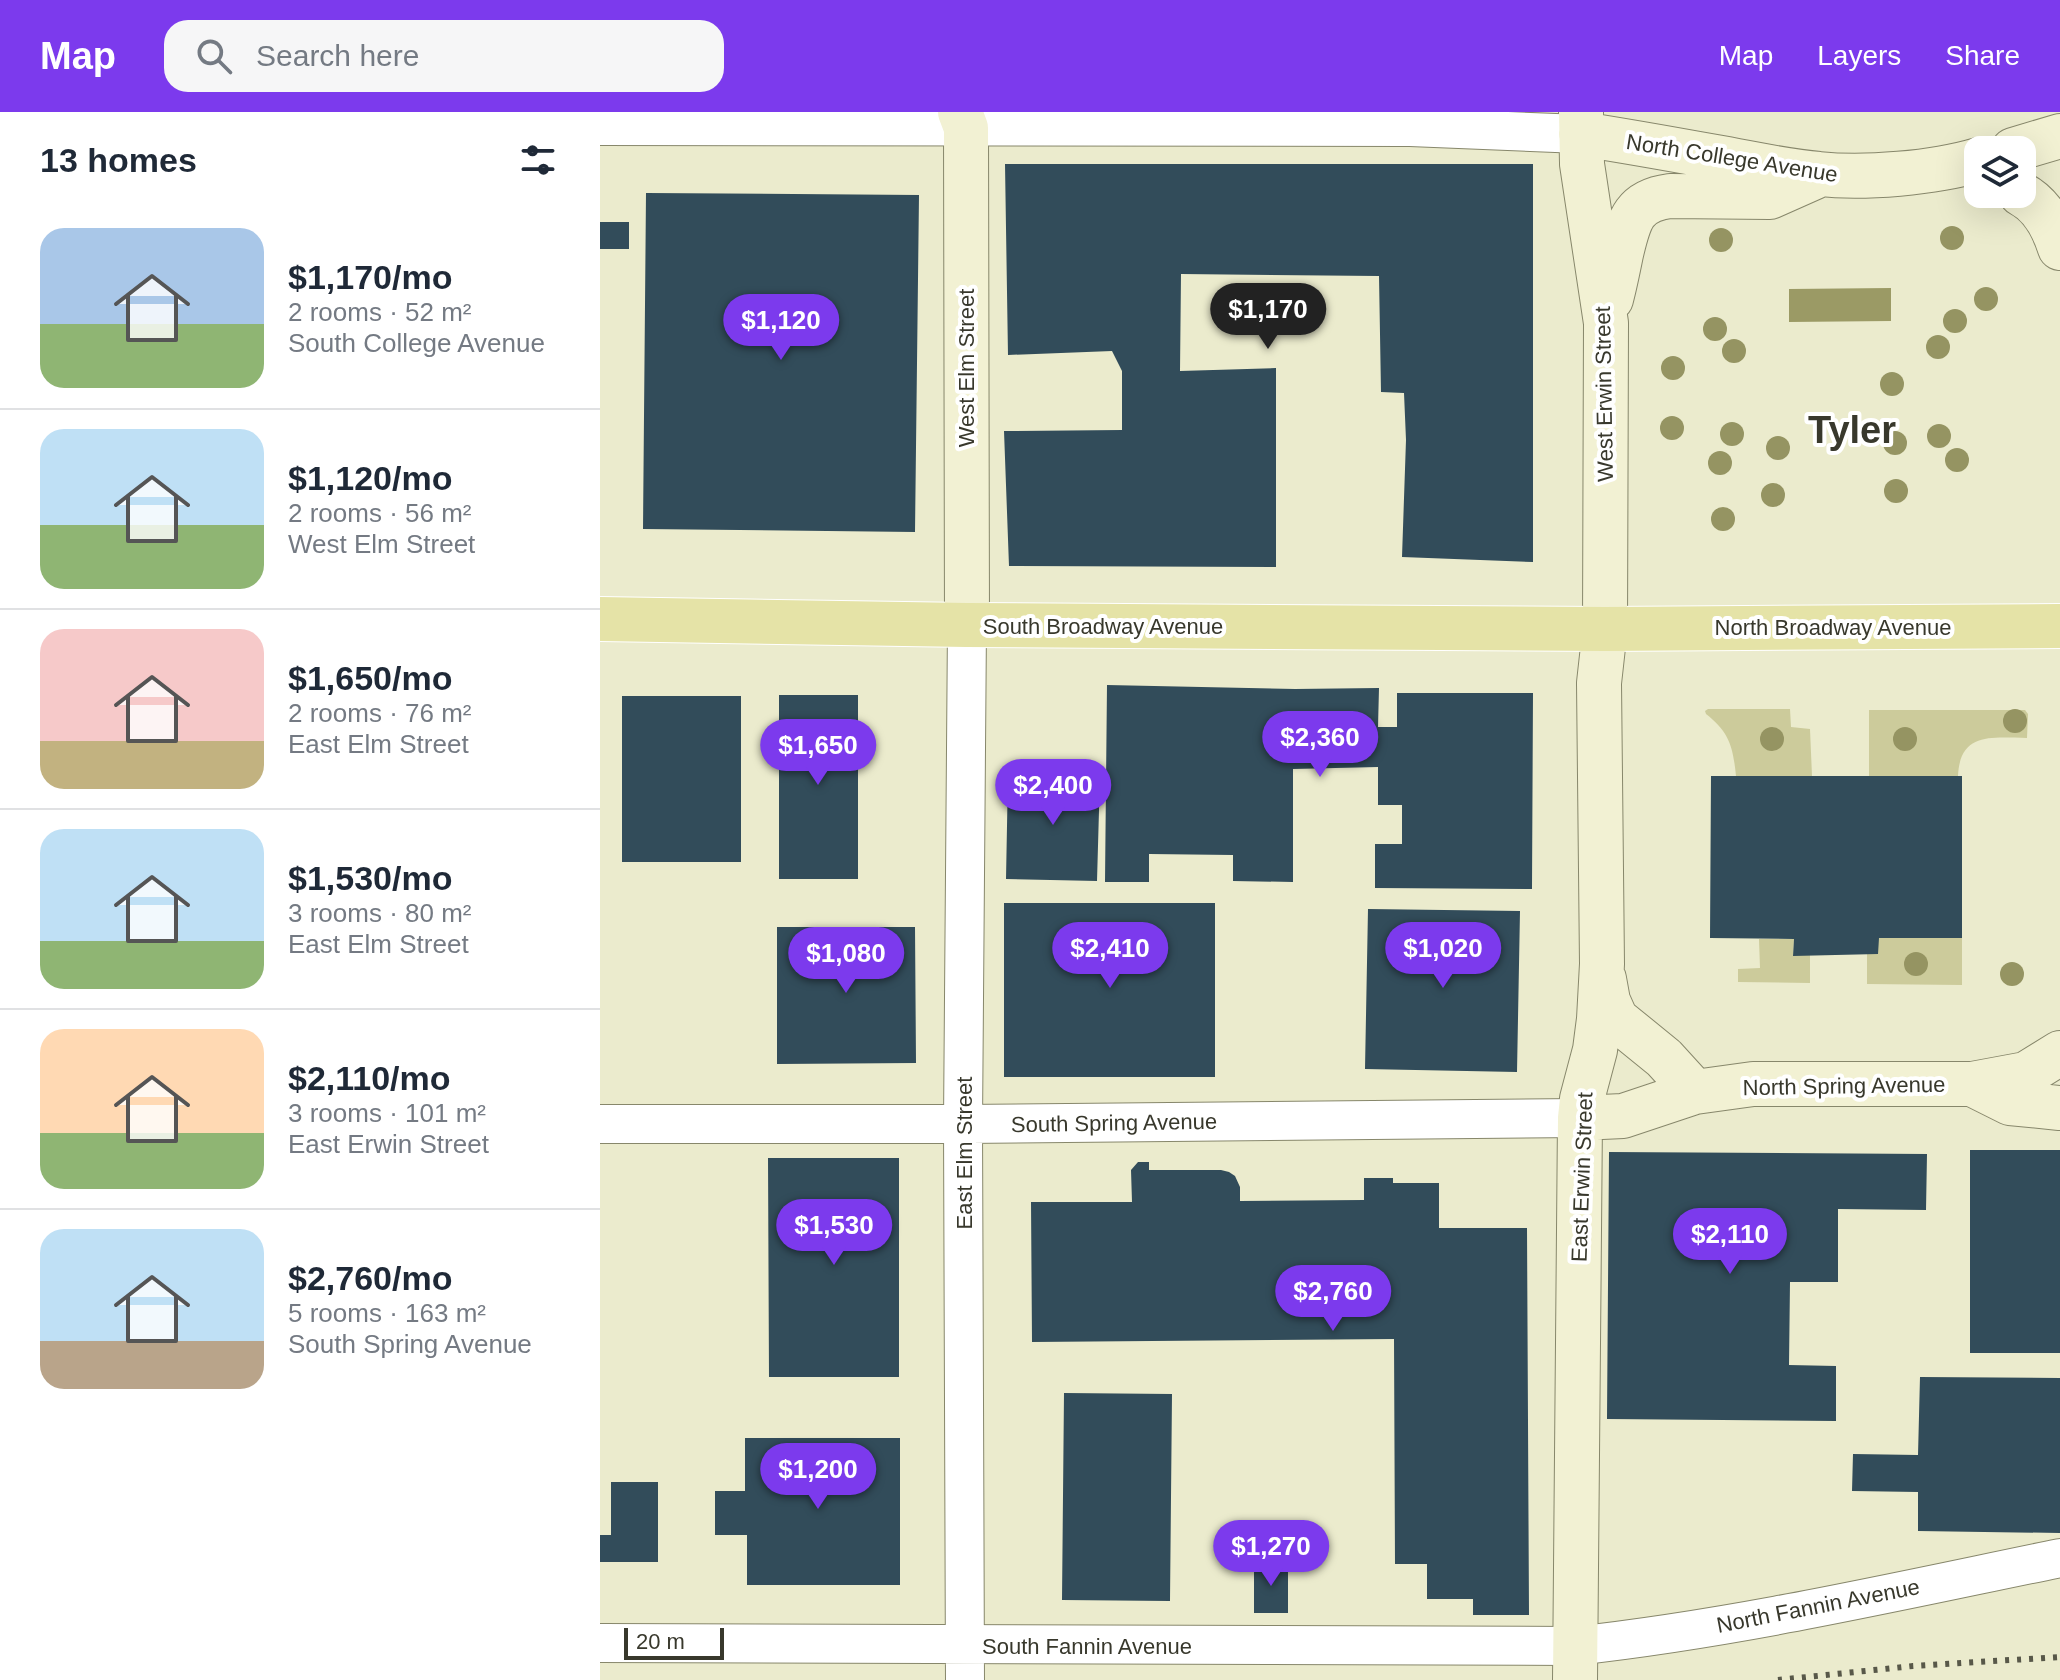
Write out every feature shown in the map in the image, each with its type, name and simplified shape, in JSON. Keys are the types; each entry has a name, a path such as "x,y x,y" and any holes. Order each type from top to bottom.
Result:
{"main road":[{"name":"West Elm Street","path":"963,120 967,625"},
{"name":"North College Avenue","path":"1581,123 1770,168 1821,175 1867,176 1964,164"},
{"name":"West Erwin Street","path":"1581,123 1582,164 1606,323 1605,629"},
{"path":"2036,143 2060,136"},
{"path":"1900,173 1945,194 1964,193"},
{"path":"1606,323 1630,219 1644,204 1655,198 1670,196 1770,197 1821,175"},
{"path":"2036,206 2050,223 2060,248"},
{"name":"South Broadway Avenue","path":"600,619 1605,629"},
{"name":"North Broadway Avenue","path":"1605,629 2060,626"},
{"name":"East Erwin Street","path":"1574,1663 1580,1118 1595,1050 1602,964 1599,683 1605,629"},
{"path":"1602,964 1608,1001 1616,1019 1664,1058 1695,1092"},
{"path":"1972,1084 2026,1074 2060,1053"},
{"name":"North Spring Avenue","path":"1580,1118 1623,1116 1695,1092 1753,1084 1972,1084 2010,1103 2060,1108"}],"street":[{"path":"600,126 963,120 1410,127 1581,123"},
{"name":"East Elm Street","path":"966,1663 963,1124 967,625"},
{"name":"South Spring Avenue","path":"600,1124 1580,1118"},
{"name":"North Fannin Avenue","path":"1574,1663 1630,1640 1791,1613 2060,1558"},
{"name":"South Fannin Avenue","path":"600,1643 966,1663 1574,1663"}],"green space":[{"path":"1708,709 1790,709 1791,727 1810,729 1812,776 1736,776 1728,740 1706,714"},
{"path":"1869,710 2025,710 2028,714 2027,738 1991,738 1972,744 1960,761 1958,776 1869,776"},
{"path":"1879,938 1962,938 1962,985 1867,984 1867,954"},
{"path":"1759,939 1794,939 1793,955 1810,955 1810,983 1738,982 1738,969 1760,968"}],"shaded area":[{"path":"1891,288 1891,321 1789,322 1789,289"}],"building":[{"path":"1005,164 1533,164 1533,562 1402,557 1406,440 1404,393 1381,392 1379,276 1181,274 1180,371 1276,368 1276,567 1009,566 1004,431 1122,430 1122,371 1112,351 1008,355"},
{"path":"646,193 919,195 915,532 643,529"},
{"path":"600,222 629,222 629,249 600,249"},
{"path":"1107,685 1379,688 1378,727 1397,727 1397,693 1533,693 1532,889 1375,888 1375,844 1402,844 1402,805 1378,805 1378,767 1293,769 1293,882 1233,881 1233,855 1149,854 1149,882 1105,882"},
{"path":"779,695 858,695 858,879 779,879"},
{"path":"622,696 741,696 741,862 622,862"},
{"path":"1008,773 1100,775 1097,881 1006,879"},
{"path":"1711,776 1962,776 1962,938 1879,938 1878,954 1793,956 1794,939 1710,938"},
{"path":"1004,903 1215,903 1215,1077 1004,1077"},
{"path":"1368,909 1520,911 1517,1072 1365,1069"},
{"path":"777,927 915,927 916,1063 777,1064"},
{"path":"1970,1150 2060,1150 2060,1353 1970,1353"},
{"path":"1609,1152 1927,1154 1926,1210 1838,1209 1838,1282 1790,1282 1789,1365 1836,1366 1836,1421 1607,1419"},
{"path":"768,1158 899,1158 899,1377 769,1377"},
{"path":"1138,1162 1149,1162 1149,1170 1229,1172 1235,1176 1240,1187 1240,1201 1364,1200 1364,1178 1393,1178 1393,1183 1439,1183 1439,1228 1527,1228 1529,1615 1473,1615 1473,1599 1427,1599 1427,1564 1395,1564 1394,1339 1032,1342 1031,1202 1132,1202 1131,1170"},
{"path":"1920,1377 2060,1378 2060,1533 1918,1531 1918,1492 1852,1491 1853,1454 1918,1455"},
{"path":"1064,1393 1172,1394 1170,1601 1062,1600"},
{"path":"745,1438 900,1438 900,1585 747,1585 747,1535 715,1535 715,1491 745,1491"},
{"path":"611,1482 658,1482 658,1562 600,1562 600,1535 611,1535"},
{"path":"1254,1562 1288,1562 1288,1613 1254,1613"}],"railway":[{"path":"1778,1680 1913,1666 2060,1657"}],"district":[{"name":"Tyler","path":"1852,430"}]}
